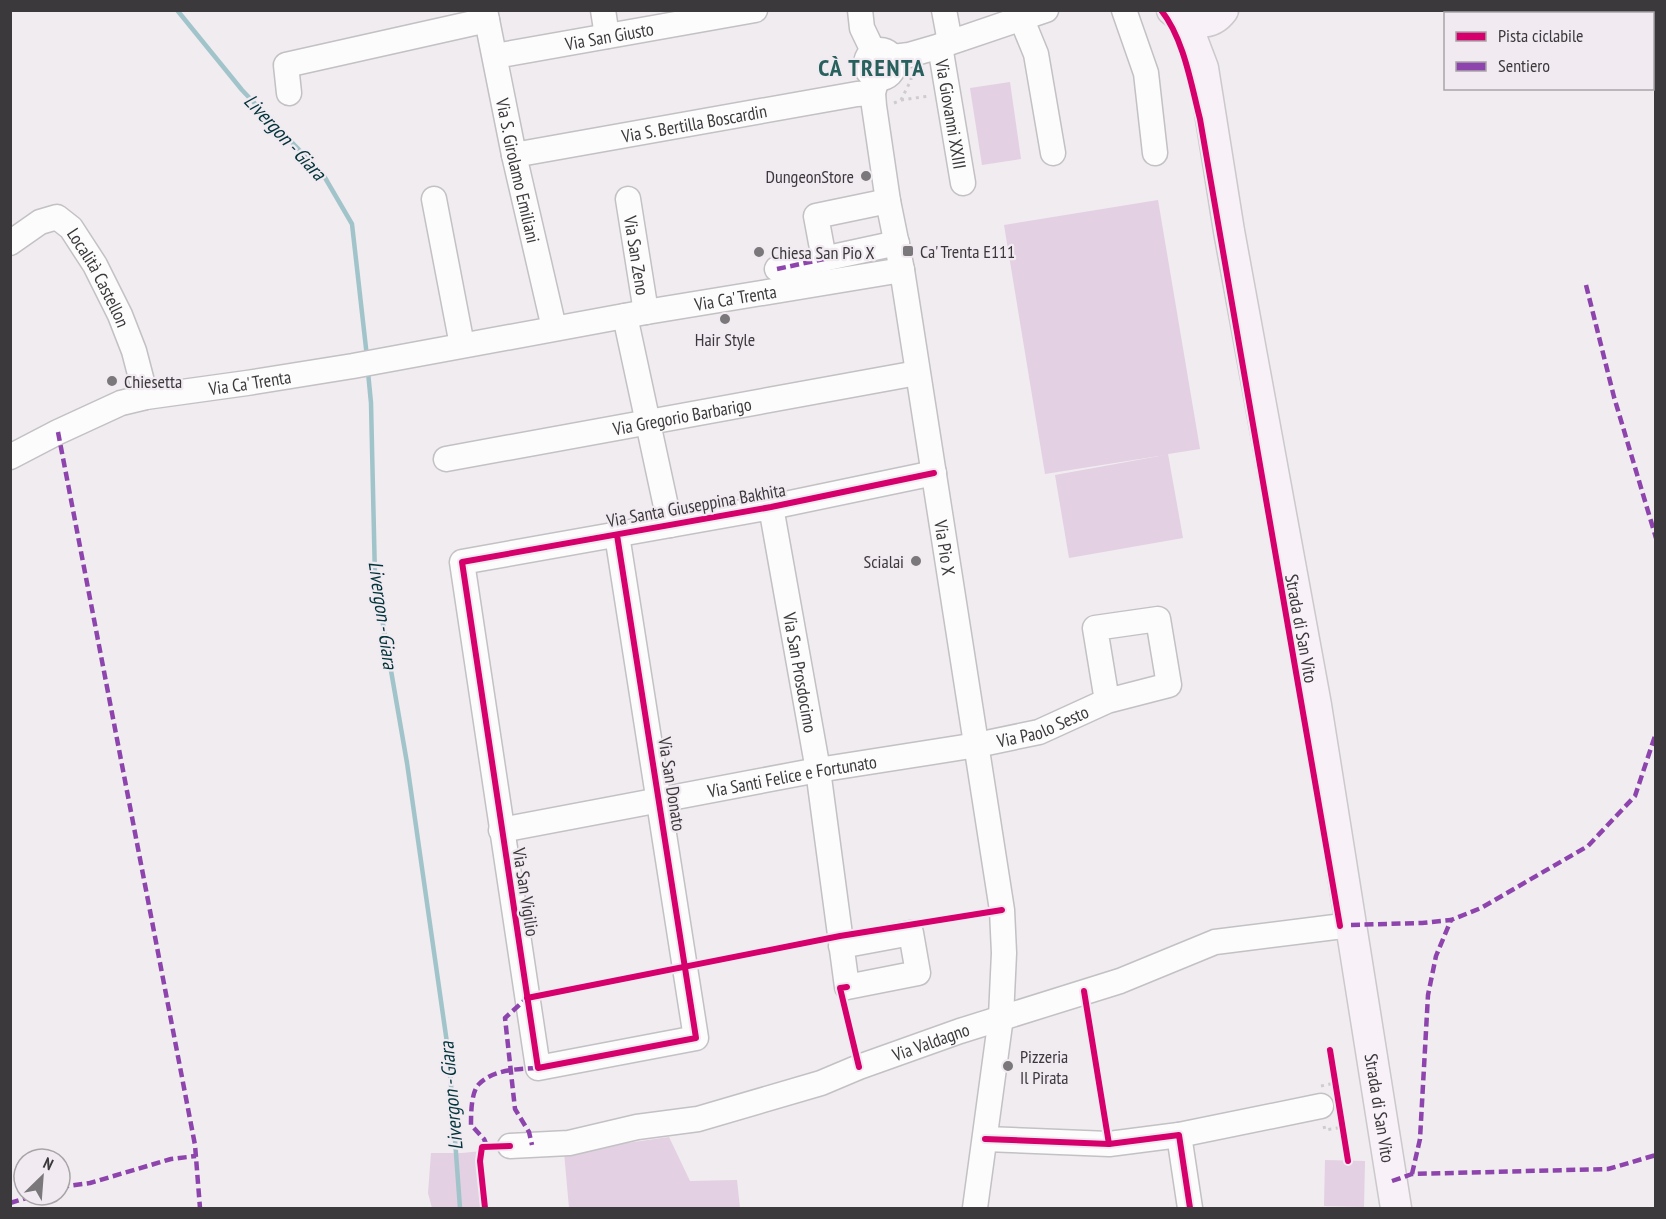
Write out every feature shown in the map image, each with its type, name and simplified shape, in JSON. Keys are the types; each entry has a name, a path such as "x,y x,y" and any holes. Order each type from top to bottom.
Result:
{"main road":[{"path":"1176,14 1191,21 1204,22 1219,14"},
{"name":"Strada di San Vito","path":"1176,14 1192,39 1203,68 1229,231 1316,705 1396,1209"},
{"path":"1203,68 1219,14"}],"street":[{"path":"603,10 607,36"},
{"name":"Via San Giusto","path":"495,57 721,13 755,10"},
{"name":"Via Pio X","path":"860,10 862,27 892,55"},
{"name":"Via Giovanni XXIII","path":"944,10 948,94 963,183"},
{"path":"892,55 945,44 1019,15 1046,10"},
{"path":"1124,10 1146,73 1155,153"},
{"path":"289,93 286,65 486,15"},
{"name":"Via S. Girolamo Emiliani","path":"486,15 514,155 554,328"},
{"path":"1019,15 1036,54 1053,153"},
{"name":"Via Pio X","path":"892,55 867,58 866,66 875,92 888,201 902,270 1002,910 1004,953 1001,1017 975,1209"},
{"name":"Via S. Bertilla Boscardin","path":"514,155 875,92"},
{"path":"434,199 462,345"},
{"name":"Via San Zeno","path":"628,199 636,314 647,421 670,525"},
{"path":"824,259 816,216 888,201"},
{"name":"Località Castellon","path":"10,243 40,222 57,217 71,228 95,265 120,315 134,351 146,397"},
{"path":"777,269 897,243"},
{"name":"Via Ca' Trenta","path":"10,457 57,432 121,403 146,397 353,366 554,328 902,270"},
{"name":"Via Gregorio Barbarigo","path":"446,459 917,373"},
{"name":"Via Santa Giuseppina Bakhita","path":"462,562 771,507 934,474"},
{"name":"Via San Prosdocimo","path":"771,507 818,770 841,946 847,987 918,973 910,933 841,946"},
{"name":"Via San Donato","path":"617,535 696,1038"},
{"name":"Via San Vigilio","path":"462,562 538,1068 696,1038"},
{"name":"Via Paolo Sesto","path":"977,745 1039,732 1107,701"},
{"name":"Via Santi Felice e Fortunato","path":"501,830 818,770 977,745"},
{"name":"Via Valdagno","path":"510,1146 569,1143 636,1128 698,1119 821,1083 859,1067 1001,1017 1120,981 1215,942 1351,925"},
{"path":"985,1138 1109,1144 1179,1135 1318,1096"},
{"path":"1179,1135 1190,1209"}],"path":[{"path":"892,55 912,67 911,80 902,100"},
{"path":"875,92 889,104 948,94"},
{"path":"1318,1096 1335,1083"},
{"path":"1325,1130 1343,1127"}],"shaded area":[{"path":"1010,82 1021,159 982,165 970,88"},
{"path":"1158,200 1200,449 1168,454 1183,538 1069,558 1055,475 1165,455 1045,474 1004,225"},
{"path":"669,1137 690,1181 737,1180 740,1208 569,1208 564,1152"},
{"path":"482,1151 486,1191 485,1208 432,1208 428,1193 431,1153"},
{"path":"1325,1160 1365,1161 1364,1207 1324,1206"}],"waterway":[{"name":"Livergon - Giara","path":"177,10 242,90 324,176 352,224 367,357"},
{"name":"Livergon - Giara","path":"368,372 371,403 375,578 407,763 449,1057 460,1208"}],"marked path":[{"path":"777,269 824,259"},
{"path":"1586,285 1614,397 1656,538"},
{"path":"58,432 195,1145 200,1208"},
{"path":"1351,925 1451,920 1481,908 1588,846 1635,796 1656,733"},
{"path":"1412,1174 1420,1139 1428,995 1436,956 1451,920"},
{"path":"530,997 505,1018 515,1109 529,1132 532,1145"},
{"path":"487,1146 484,1139 471,1125 472,1103 476,1088 492,1075 538,1068"},
{"path":"1392,1181 1412,1174 1608,1169 1656,1155"},
{"path":"72,1185 90,1183 171,1159 196,1156"}],"cycle path":[{"path":"1161,10 1176,34 1200,119 1340,926"},
{"path":"617,535 696,1038 538,1068 462,562 771,507 934,473"},
{"path":"527,998 840,936 1002,910"},
{"path":"847,987 840,988 859,1067"},
{"path":"1084,991 1109,1144"},
{"path":"1330,1050 1348,1161"},
{"path":"985,1139 1109,1144 1179,1135 1190,1208"},
{"path":"485,1208 480,1161 482,1147 510,1146"}],"place":[{"name":"DungeonStore","path":"866,176"},
{"name":"Ca' Trenta E111","path":"908,251"},
{"name":"Chiesa San Pio X","path":"759,252"},
{"name":"Hair Style","path":"725,319"},
{"name":"Chiesetta","path":"112,381"},
{"name":"Scialai","path":"916,561"},
{"name":"Pizzeria Il Pirata","path":"1008,1066"}],"district":[{"name":"CÀ TRENTA","path":"872,67"}]}
